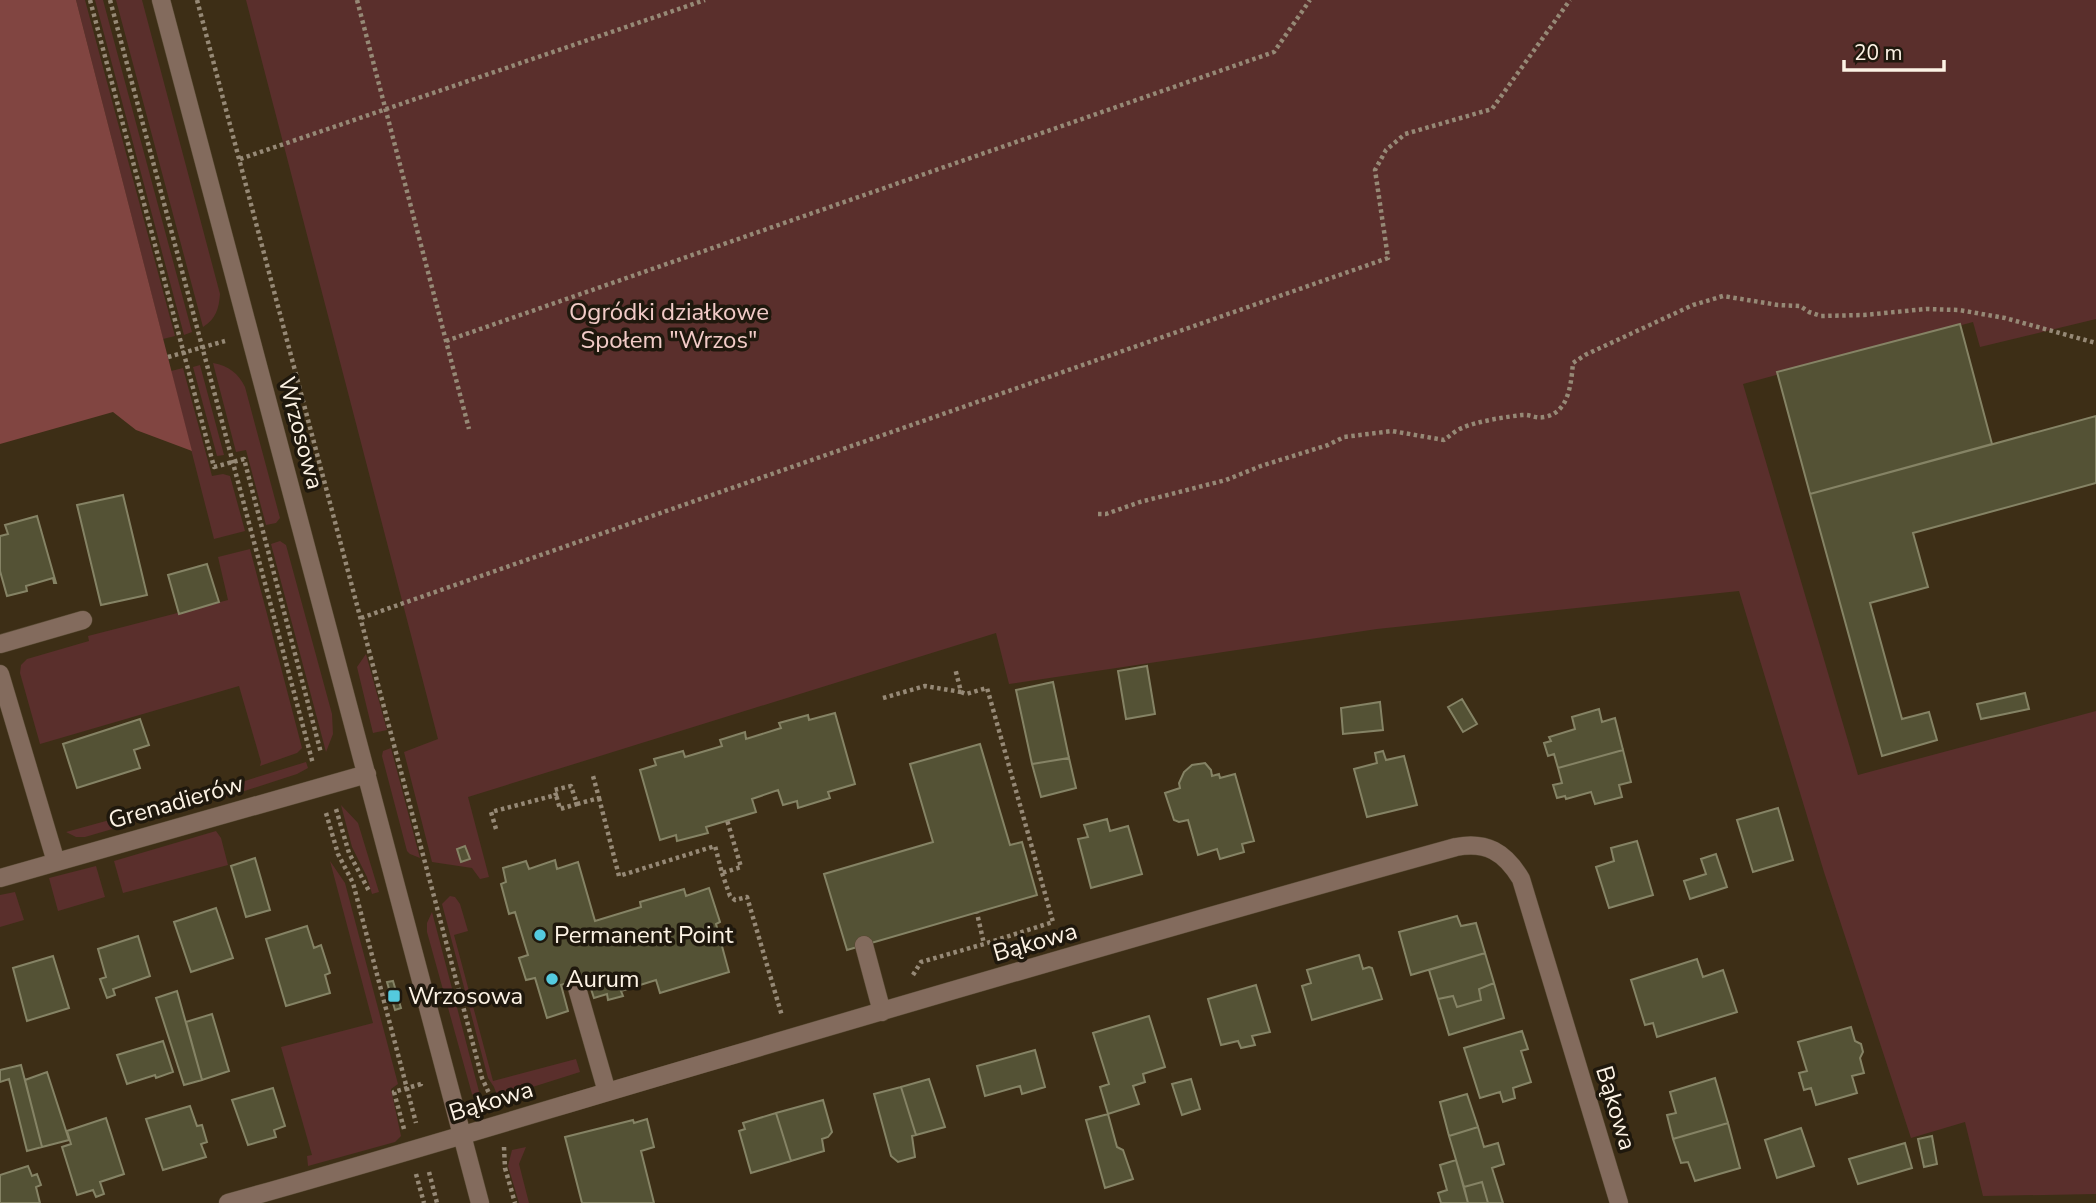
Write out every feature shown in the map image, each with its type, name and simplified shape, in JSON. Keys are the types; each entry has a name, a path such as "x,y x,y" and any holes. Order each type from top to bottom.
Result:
{"street":[{"name":"Wrzosowa","path":"161,0 480,1203"},
{"path":"0,644 83,620"},
{"path":"0,674 56,862"},
{"name":"Grenadierów","path":"0,878 367,774"},
{"name":"Bąkowa","path":"228,1203 1470,844 1499,853 1521,879 1619,1203"},
{"path":"864,945 882,1012"},
{"path":"575,981 607,1092"}],"path":[{"path":"90,0 214,467 244,459 321,753"},
{"path":"110,0 313,764"},
{"path":"197,0 482,1078 494,1103"},
{"path":"357,0 469,429"},
{"path":"240,159 705,0"},
{"path":"446,341 1274,52 1310,0"},
{"path":"361,618 1388,258 1376,170 1386,149 1405,134 1492,109 1570,0"},
{"path":"1098,514 1107,514 1140,502 1226,480 1328,445 1343,437 1392,432 1444,440 1461,428 1526,414 1536,418 1546,417 1556,412 1565,402 1573,363 1693,305 1723,296 1800,306 1821,316 1926,309 1959,310 2005,318 2096,344"},
{"path":"168,357 250,334"},
{"path":"955,668 961,692"},
{"path":"883,698 925,686 966,694 987,688 1053,922 922,962 910,983"},
{"path":"593,776 619,876 715,846 730,896 735,900 747,897 783,1019"},
{"path":"577,804 571,786 554,790 560,809 599,798"},
{"path":"496,829 491,812 556,795"},
{"path":"323,803 338,854 353,883 418,1130"},
{"path":"336,808 349,853 370,895"},
{"path":"722,873 741,867 727,820"},
{"path":"977,913 984,944"},
{"path":"406,1136 394,1091 421,1084 418,1072"},
{"path":"504,1143 505,1168 515,1203"},
{"path":"427,1164 438,1203"},
{"path":"414,1168 424,1203"}],"green space":[{"path":"76,0 85,0 175,336 163,339"},
{"path":"95,0 103,0 192,332 184,335"},
{"path":"116,0 142,0 220,294 216,313 203,327"},
{"name":"Ogródki działkowe Społem \"Wrzos\"","path":"246,0 2096,0 2096,319 1980,347 1973,322 1743,384 1858,775 2096,711 2096,1194 1983,1196 1965,1122 1911,1138 1824,872 1739,591 1377,629 1009,684 996,633 468,797 489,877 480,879 472,868 432,862 404,752 438,739"},
{"path":"213,363 232,371 245,387 280,518 276,523 266,525 246,450 236,452"},
{"path":"200,365 224,455 217,456 193,367"},
{"path":"183,368 212,476 230,476 245,531 214,539 171,371"},
{"path":"280,541 286,545 332,714 333,734 326,752 271,544"},
{"path":"250,549 302,748 297,753 260,766 239,686 40,744 20,673 21,665 27,659 89,641 88,636 228,600 218,557"},
{"path":"366,654 387,730 373,733 357,667"},
{"path":"391,748 420,858 407,851 382,756 383,751"},
{"path":"306,762 308,768 297,774 217,800 202,794"},
{"path":"175,802 174,811 85,837 76,837 66,832"},
{"path":"341,805 358,823 379,892 372,894 352,847"},
{"path":"216,831 221,838 228,865 123,893 114,861"},
{"path":"330,861 345,883 398,1084 391,1089 401,1136 395,1142 308,1166 307,1156 312,1155 281,1047 373,1023"},
{"path":"96,866 105,897 58,911 49,878"},
{"path":"15,892 24,920 0,927 0,895"},
{"path":"450,896 455,897 460,904 468,931 454,935 493,1081 576,1059 580,1072 498,1098 488,1078 442,904"},
{"path":"432,912 482,1103 472,1094 427,932 427,923"},
{"path":"526,1147 519,1164 529,1203 519,1203 508,1166 512,1150"}],"shaded area":[{"path":"0,0 76,0 192,451 136,430 113,412 0,444"}],"building":[{"path":"1960,324 1992,444 1810,494 1777,372"},
{"path":"2096,416 2096,483 1913,533 1928,587 1870,603 1902,719 1929,712 1937,740 1882,756 1810,494"},
{"path":"123,495 147,595 101,605 77,505"},
{"path":"37,516 56,583 53,578 26,586 27,591 7,596 0,571 0,536 8,534 5,525"},
{"path":"207,564 219,602 179,614 168,575"},
{"path":"1147,666 1155,714 1126,719 1118,671"},
{"path":"1053,682 1069,758 1032,764 1016,690"},
{"path":"2025,693 2029,709 1981,719 1977,704"},
{"path":"1462,699 1477,724 1463,732 1448,707"},
{"path":"1380,702 1383,730 1343,734 1341,708"},
{"path":"1599,709 1602,722 1615,718 1623,750 1558,768 1554,754 1548,756 1544,743 1551,741 1549,737 1575,729 1572,717"},
{"path":"835,713 855,784 828,792 830,798 798,808 797,801 783,805 778,790 752,799 756,812 706,827 708,833 677,841 676,835 660,840 640,770 656,765 654,759 683,751 685,757 722,746 720,740 745,732 746,739 781,728 779,723 808,715 809,720"},
{"path":"140,719 149,745 134,750 140,768 77,788 63,744"},
{"path":"980,744 1010,845 1022,842 1037,895 847,950 824,874 933,842 910,764"},
{"path":"1623,750 1631,782 1619,785 1622,797 1595,804 1591,792 1566,799 1565,796 1557,798 1553,785 1562,783 1558,768"},
{"path":"1383,751 1386,760 1404,756 1417,805 1367,817 1354,769 1377,763 1375,753"},
{"path":"1069,758 1076,788 1041,797 1032,764"},
{"path":"1205,763 1212,776 1219,774 1220,778 1235,774 1254,841 1242,844 1244,852 1220,859 1217,849 1198,855 1188,820 1174,820 1165,793 1180,788 1179,783 1184,772 1192,765"},
{"path":"1778,808 1793,860 1753,872 1737,820"},
{"path":"1107,819 1110,831 1128,826 1142,874 1091,888 1078,839 1088,837 1084,825"},
{"path":"1637,841 1653,895 1609,908 1596,867 1614,861 1611,848"},
{"path":"465,846 470,859 461,862 457,849"},
{"path":"1716,854 1727,887 1690,899 1684,881 1706,874 1701,859"},
{"path":"255,858 270,910 246,917 231,866"},
{"path":"555,860 557,869 578,862 595,921 641,907 640,902 684,889 686,896 709,888 720,922 716,924 729,972 660,993 656,980 621,991 623,996 608,1000 607,994 594,998 587,977 561,985 568,1011 547,1018 535,978 526,980 519,958 528,955 515,912 509,914 501,884 506,882 503,868 526,861 529,869"},
{"path":"216,908 233,958 191,972 174,922"},
{"path":"1457,916 1461,926 1476,923 1485,953 1411,975 1399,932"},
{"path":"307,926 314,948 321,945 330,973 325,975 330,993 286,1006 266,939"},
{"path":"138,936 150,976 113,989 115,995 107,998 100,979 106,977 98,949"},
{"path":"1485,953 1494,983 1479,989 1481,1000 1457,1007 1453,996 1438,999 1429,970"},
{"path":"1359,955 1363,969 1372,968 1382,999 1312,1020 1302,986 1311,983 1307,970"},
{"path":"53,956 69,1008 27,1021 13,968"},
{"path":"1697,959 1703,977 1723,970 1737,1012 1657,1037 1653,1023 1645,1025 1631,980"},
{"path":"393,981 401,1008 395,1010 387,982"},
{"path":"1494,983 1504,1018 1449,1035 1438,999 1453,996 1457,1007 1481,1000 1479,989"},
{"path":"1256,985 1270,1032 1252,1036 1255,1045 1241,1048 1238,1041 1221,1045 1208,999"},
{"path":"177,991 202,1080 184,1085 156,998"},
{"path":"212,1014 229,1071 202,1080 186,1022"},
{"path":"1149,1016 1165,1067 1143,1074 1145,1082 1133,1086 1139,1104 1108,1114 1100,1087 1109,1084 1093,1033"},
{"path":"1851,1027 1855,1041 1861,1044 1863,1052 1860,1058 1864,1073 1852,1076 1857,1093 1816,1105 1811,1088 1804,1090 1799,1073 1807,1071 1798,1042"},
{"path":"1522,1031 1528,1049 1521,1051 1531,1082 1513,1088 1515,1098 1503,1102 1500,1092 1480,1098 1464,1048"},
{"path":"163,1041 173,1072 127,1084 117,1055"},
{"path":"1035,1050 1045,1087 1022,1094 1020,1086 985,1096 977,1066"},
{"path":"21,1065 42,1147 27,1151 9,1079 0,1082 0,1070"},
{"path":"47,1072 69,1140 42,1147 25,1080"},
{"path":"1715,1078 1728,1123 1673,1139 1667,1115 1676,1113 1670,1092"},
{"path":"929,1079 945,1127 916,1135 901,1087"},
{"path":"1191,1079 1200,1109 1182,1115 1172,1084"},
{"path":"901,1087 916,1135 912,1136 915,1157 898,1162 891,1156 874,1094"},
{"path":"273,1088 285,1126 274,1130 276,1137 248,1145 232,1100"},
{"path":"1467,1094 1478,1127 1449,1136 1440,1102"},
{"path":"823,1100 832,1132 822,1139 824,1151 791,1161 776,1113"},
{"path":"190,1106 197,1126 202,1125 207,1142 201,1144 206,1157 163,1170 146,1119"},
{"path":"776,1113 791,1161 751,1173 739,1131 745,1129 743,1123"},
{"path":"1108,1114 1117,1147 1123,1150 1133,1179 1105,1188 1086,1120"},
{"path":"106,1118 124,1174 100,1182 104,1194 96,1197 93,1190 77,1195 62,1147 71,1144 67,1131"},
{"path":"647,1119 654,1147 641,1151 654,1203 582,1203 565,1137"},
{"path":"1728,1123 1740,1168 1695,1181 1688,1162 1681,1163 1673,1139"},
{"path":"1478,1127 1484,1147 1498,1143 1504,1164 1492,1168 1503,1203 1488,1203 1482,1182 1464,1187 1449,1136"},
{"path":"1801,1128 1814,1166 1777,1178 1765,1140"},
{"path":"1932,1136 1937,1164 1924,1167 1918,1139"},
{"path":"1905,1143 1912,1168 1858,1184 1849,1159"},
{"path":"1456,1160 1468,1203 1441,1203 1438,1193 1447,1190 1440,1165"},
{"path":"28,1166 32,1176 37,1174 41,1185 36,1187 40,1203 0,1203 0,1175"},
{"path":"1482,1182 1488,1203 1468,1203 1464,1187"}],"place":[{"name":"Permanent Point","path":"540,935"},
{"name":"Aurum","path":"552,979"},
{"name":"Wrzosowa","path":"394,996"}]}
